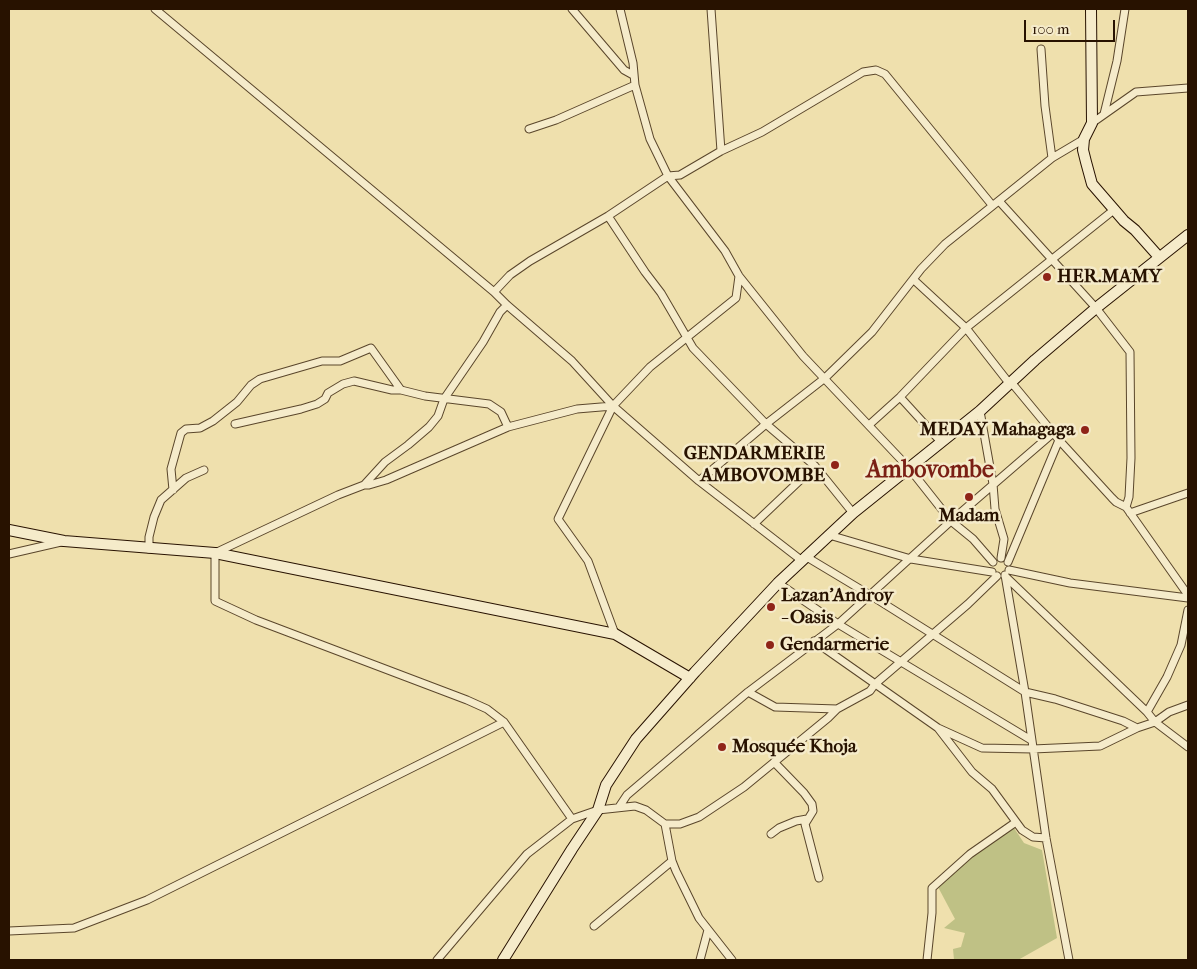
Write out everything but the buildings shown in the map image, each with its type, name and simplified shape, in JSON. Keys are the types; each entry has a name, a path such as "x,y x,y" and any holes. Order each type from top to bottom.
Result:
{"main road":[{"path":"1091,9 1092,123 1084,139 1086,162 1092,184 1159,257"},
{"path":"503,960 598,810 606,785 636,738 778,582 853,513 980,412 1010,382 1096,308 1188,235"},
{"path":"9,530 64,541 215,553 615,634 690,678"}],"street":[{"path":"156,9 494,292 572,361 613,406 699,480 754,524 803,558 870,594 932,635 1025,692 1056,699 1123,721 1137,728"},
{"path":"572,9 624,70 633,75"},
{"path":"620,9 632,56 635,85 650,139 668,176 725,251 739,276 803,356 909,468 951,521 973,539 993,562"},
{"path":"711,9 721,151"},
{"path":"1104,114 1117,61 1125,9"},
{"path":"1041,49 1044,106 1052,158"},
{"path":"494,292 510,275 530,261 608,216 668,176 680,175 721,151 762,132 863,72 876,70 885,74 996,203 1053,259 1096,308 1130,352 1131,458 1128,510"},
{"path":"529,129 556,120 635,85"},
{"path":"1092,123 1136,92 1188,88"},
{"path":"699,480 825,378 872,332 921,269 945,244 1052,158 1084,139"},
{"path":"869,424 900,397 966,328 1115,209"},
{"path":"608,216 661,293 693,348 766,424 815,466 853,513"},
{"path":"615,634 588,561 558,519 613,406 650,367 736,298 739,276"},
{"path":"914,280 966,328 1059,440 1116,502 1128,510 1188,596"},
{"path":"364,485 385,462 429,427 438,416 444,399 483,342 500,312 507,305"},
{"path":"173,490 171,469 181,433 186,430 200,428 213,421 237,402 251,385 260,379 322,361 340,361 371,348 402,390"},
{"path":"235,424 317,404 325,399 328,393 343,384 354,381 444,399 489,404 500,412 508,427"},
{"path":"900,397 941,442"},
{"path":"572,819 504,722 487,709 256,620 215,601 215,553 338,495 364,485 386,480 508,427 577,409 613,406"},
{"path":"980,412 993,484 995,509 1004,539 1001,558"},
{"path":"619,807 627,795 748,692 838,624 911,560 951,521 1053,432"},
{"path":"1059,440 1008,562 1007,572 1046,838 1069,960"},
{"path":"754,524 815,466"},
{"path":"149,549 154,517 161,500 186,478 204,470"},
{"path":"1128,510 1188,494"},
{"path":"829,535 911,560 994,574 1007,572 1070,583 1188,596"},
{"path":"9,554 64,541"},
{"path":"1001,558 1008,562"},
{"path":"993,562 1001,558"},
{"path":"993,562 991,565 994,574"},
{"path":"1007,572 1155,722 1188,747"},
{"path":"437,960 527,854 572,819 598,810 635,806 646,810 665,824 680,824 699,817 744,787 828,718 837,708 870,691 875,684 968,604 994,574"},
{"path":"778,582 838,624 1032,740"},
{"path":"1147,712 1167,677 1181,645 1188,610"},
{"path":"814,641 938,728 982,748 1033,749 1100,746 1137,728 1155,722 1169,712 1188,705"},
{"path":"748,692 775,707 837,708"},
{"path":"9,931 74,928 148,900 504,722"},
{"path":"938,728 972,772 992,789 1022,830 1033,837 1046,838"},
{"path":"774,762 808,798 813,811 805,824 819,878"},
{"path":"771,834 779,828 807,819"},
{"path":"927,960 932,913 932,888 970,854 1016,822"},
{"path":"665,824 672,861 699,918 732,960"},
{"path":"594,926 672,861"},
{"path":"700,960 708,930"}],"green space":[{"path":"1014,828 1024,843 1042,850 1057,938 1018,960 954,960 953,949 961,947 965,933 944,928 955,919 938,887 971,856"}],"place":[{"name":"HER.MAMY","path":"1047,277"},
{"name":"MEDAY Mahagaga","path":"1085,430"},
{"name":"GENDARMERIE AMBOVOMBE","path":"835,465"},
{"name":"Madam","path":"969,497"},
{"name":"Lazan'Androy - Oasis","path":"771,607"},
{"name":"Gendarmerie","path":"770,645"},
{"name":"Mosquée Khoja","path":"722,747"}],"district":[{"name":"Ambovombe","path":"930,471"}]}
